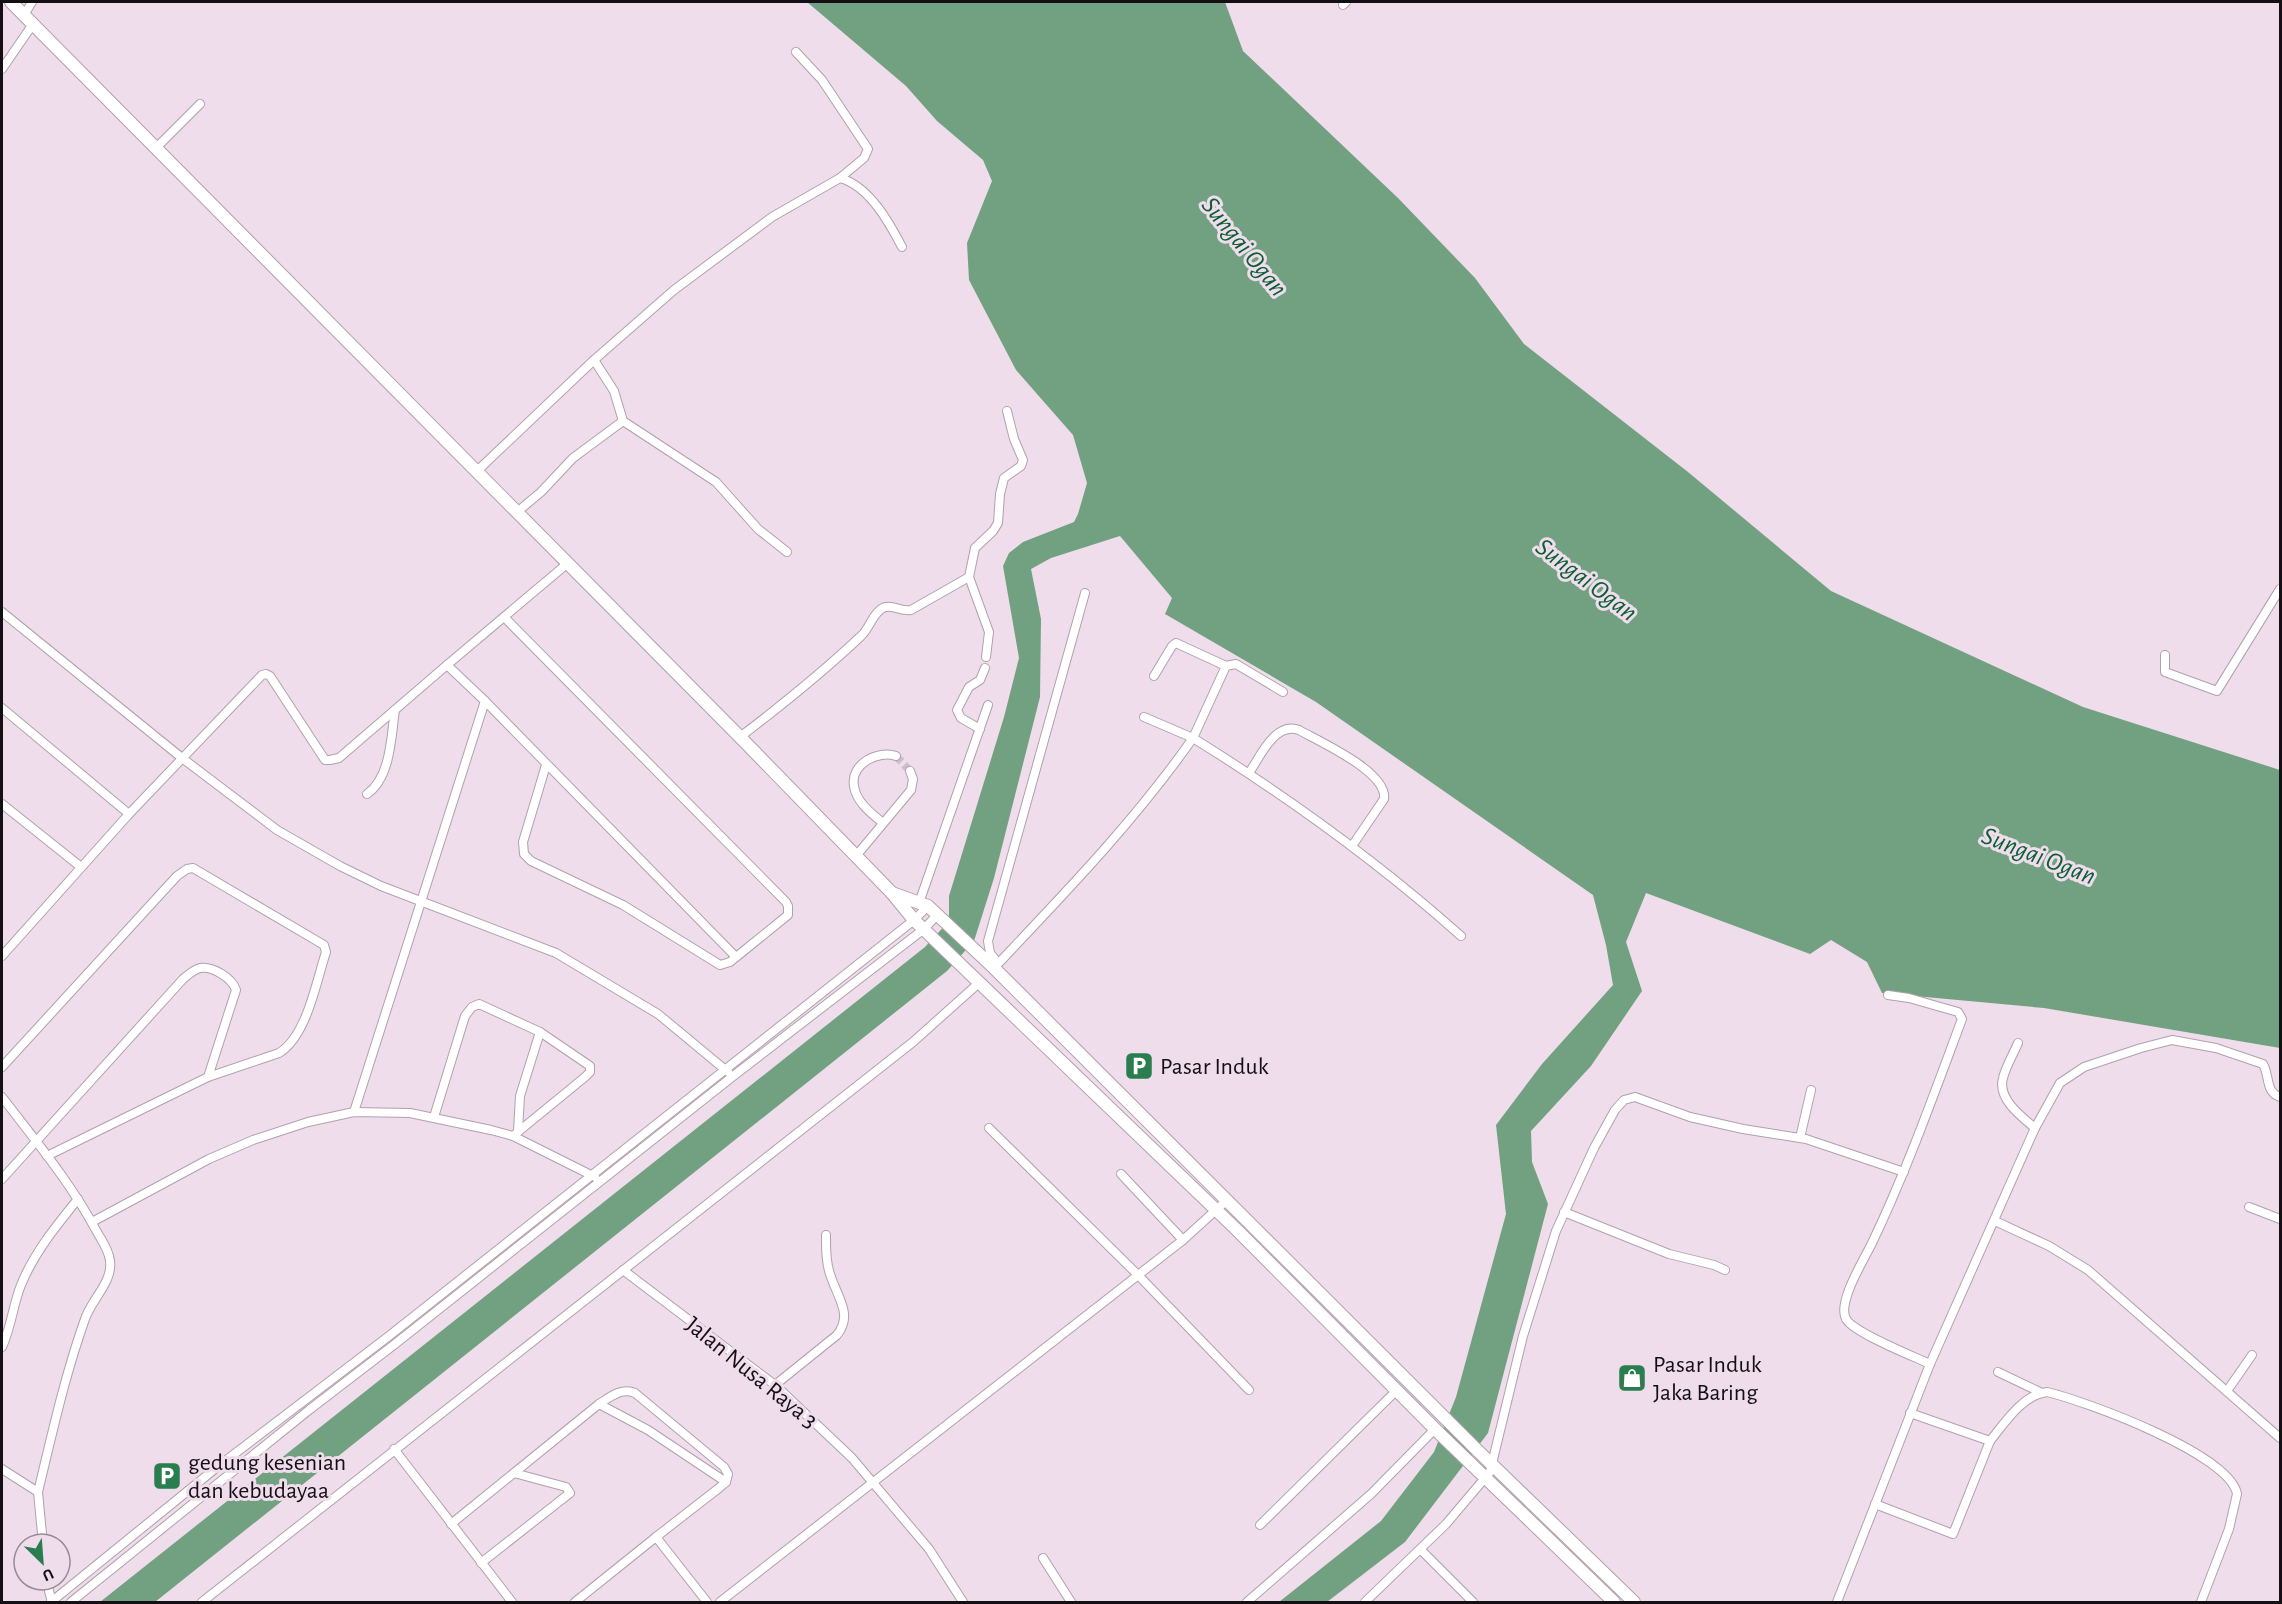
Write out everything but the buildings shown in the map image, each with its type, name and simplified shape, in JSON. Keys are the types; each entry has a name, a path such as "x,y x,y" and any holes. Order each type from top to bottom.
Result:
{"street":[{"path":"11,2 740,737 958,964 981,982 1217,1211 1437,1431 1614,1602"},
{"path":"2,69 28,19 32,2"},
{"path":"476,472 594,360 674,290 772,217 840,178 859,164 868,148 822,80 796,52"},
{"path":"156,148 200,104"},
{"path":"840,178 854,183 868,196 902,247"},
{"path":"594,360 614,391 623,421 716,482 758,529 787,552"},
{"path":"986,657 989,632 969,577 975,548 998,523 1000,494 1004,478 1021,466 1023,460 1014,439 1007,411"},
{"path":"517,512 541,492 573,458 623,421"},
{"path":"2,956 129,814 262,675 266,674 325,760 339,758 568,563"},
{"path":"740,737 805,687 861,636 880,609 888,607 911,610 969,577"},
{"path":"2164,655 2165,672 2217,691 2280,589"},
{"path":"996,966 988,941 1085,593"},
{"path":"2,612 182,758 252,812 305,847 340,867 381,886 556,953 658,1014 732,1077"},
{"path":"504,617 786,902 789,910 786,918 736,957 720,965 623,904 528,859 524,854 523,842 546,765"},
{"path":"1154,676 1172,645 1176,644 1226,666 1236,664 1283,692"},
{"path":"447,665 736,957"},
{"path":"996,966 1125,828 1164,780 1193,738 1226,666"},
{"path":"980,729 962,718 957,710 969,687 980,680 985,668"},
{"path":"354,1113 485,701"},
{"path":"71,1602 309,1410 732,1077 927,932 988,705"},
{"path":"2,708 129,814"},
{"path":"367,794 378,784 384,770 394,710"},
{"path":"1144,717 1193,738 1249,772 1397,879 1461,936"},
{"path":"1249,772 1273,738 1281,731 1290,728 1299,730 1372,774 1383,786 1384,798 1352,846"},
{"path":"883,823 860,799 853,786 854,779 863,762 883,754 896,756"},
{"path":"856,856 911,790 910,771"},
{"path":"2,804 81,867"},
{"path":"2,1067 177,876 187,869 193,868 318,939 324,945 326,952 304,1019 289,1047 279,1053 208,1077 47,1156"},
{"path":"891,892 932,911 971,948 996,966 1443,1417 1634,1602"},
{"path":"52,1602 216,1468 724,1069 914,920 932,911"},
{"path":"2,1179 183,979 194,970 203,968 229,979 236,990 208,1077"},
{"path":"202,1602 913,1042 981,982"},
{"path":"1888,995 1939,1006 1958,1012 1962,1018 1896,1193 1849,1291 1844,1309 1846,1320 1857,1330 1930,1364"},
{"path":"434,1117 465,1016 472,1007 483,1005 540,1032 587,1062 590,1072 515,1133"},
{"path":"515,1133 520,1096 540,1032"},
{"path":"1837,1602 1930,1364 2035,1128 2060,1083 2073,1072 2141,1048 2172,1040 2216,1048 2260,1062 2265,1068 2270,1090 2280,1096"},
{"path":"2018,1043 2002,1079 2003,1088 2011,1106 2035,1128"},
{"path":"1800,1138 1811,1090"},
{"path":"2,1097 78,1199 110,1259 109,1274 86,1316 54,1424 38,1492 42,1532"},
{"path":"1365,1602 1421,1550 1486,1478 1493,1466 1523,1336 1564,1212 1594,1148 1619,1104 1629,1097 1635,1097 1690,1117 1800,1138 1904,1172"},
{"path":"92,1222 209,1159 253,1140 308,1122 354,1113 410,1113 515,1133 593,1174 600,1182"},
{"path":"989,1128 1138,1275 1249,1390"},
{"path":"1121,1174 1183,1240"},
{"path":"2,1347 21,1286 31,1264 51,1233 78,1199"},
{"path":"720,1602 1183,1240 1227,1200"},
{"path":"2248,1207 2280,1219"},
{"path":"1564,1212 1669,1254 1725,1270"},
{"path":"1995,1221 2049,1246 2088,1270 2280,1438"},
{"path":"775,1385 837,1335 842,1328 845,1313 827,1264 825,1235"},
{"name":"Jalan Nusa Raya 3","path":"623,1269 775,1385 852,1458 929,1549 963,1602"},
{"path":"2227,1391 2252,1354"},
{"path":"1998,1372 2042,1393"},
{"path":"451,1524 599,1404 626,1390 635,1393 724,1467 728,1474 726,1482 575,1602"},
{"path":"1260,1525 1397,1390"},
{"path":"1875,1504 1953,1534 1990,1441 2017,1410 2032,1397 2042,1393 2051,1393 2096,1408 2162,1436 2216,1465 2233,1482 2237,1501 2201,1602"},
{"path":"599,1404 648,1430 726,1482"},
{"path":"1910,1413 1990,1441"},
{"path":"1246,1602 1371,1494 1437,1431"},
{"path":"394,1449 512,1602"},
{"path":"216,1468 227,1478"},
{"path":"2,1469 38,1492"},
{"path":"481,1563 570,1493 566,1487 514,1473"},
{"path":"656,1537 707,1602"},
{"path":"1421,1550 1473,1602"},
{"path":"1044,1558 1071,1602"}],"water":[{"name":"Sungai Ogan","path":"807,2 1225,2 1243,51 1398,198 1475,278 1524,344 1688,472 1831,591 2083,707 2280,770 2280,1048 2044,1008 1882,993 1867,962 1831,940 1810,954 1646,893 1626,942 1642,991 1591,1066 1531,1131 1532,1162 1548,1204 1488,1433 1405,1542 1327,1602 1279,1602 1381,1521 1434,1452 1456,1397 1506,1214 1496,1125 1542,1064 1613,985 1606,945 1593,895 1316,702 1165,614 1172,598 1120,536 1051,558 1031,569 1041,619 1040,697 994,878 974,941 947,971 155,1602 100,1602 925,947 949,921 949,896 1004,717 1019,658 1003,566 1009,553 1023,542 1074,522 1087,483 1073,435 1016,370 969,280 967,243 992,181 983,160 937,121 906,86"}],"tunnel":[{"path":"896,756 910,771"}],"place":[{"name":"Pasar Induk","path":"1139,1066"},
{"name":"Pasar Induk Jaka Baring","path":"1632,1378"},
{"name":"gedung kesenian dan kebudayaa","path":"167,1476"}]}
